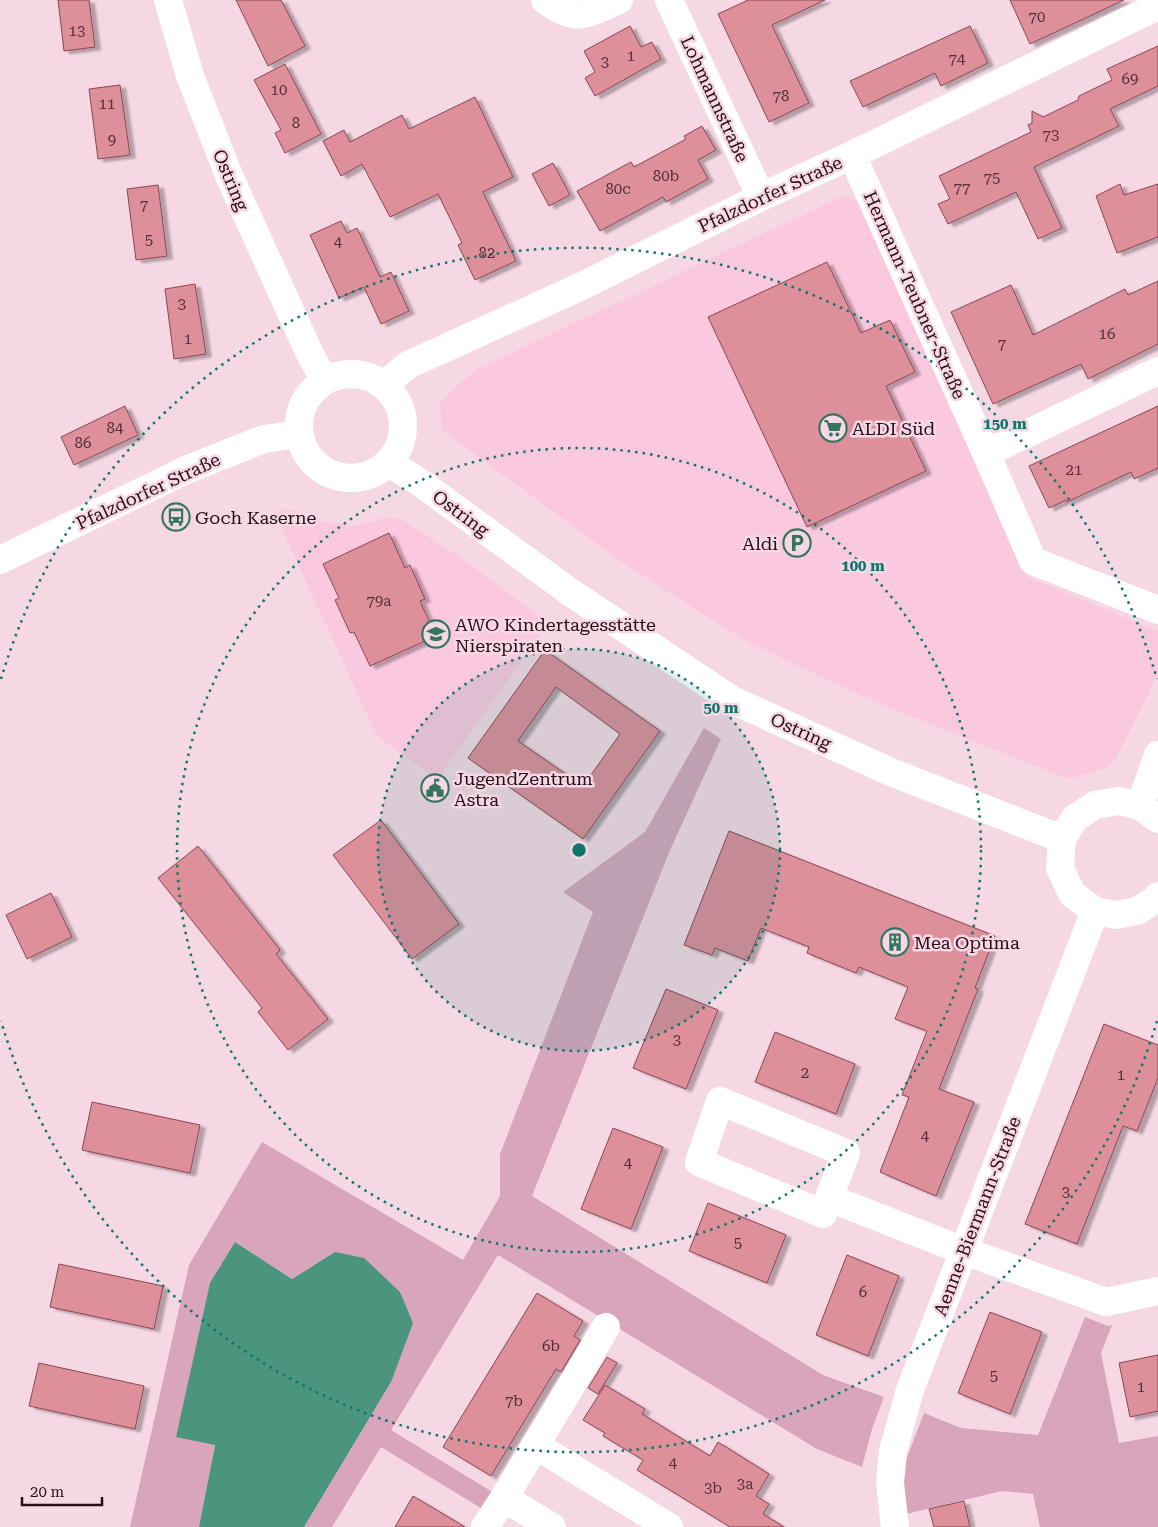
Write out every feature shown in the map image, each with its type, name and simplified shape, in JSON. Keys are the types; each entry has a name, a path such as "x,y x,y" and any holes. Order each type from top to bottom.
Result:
{"street":[{"name":"Ostring","path":"168,0 190,76 230,178 309,352 324,380"},
{"path":"545,0 567,14 587,14 619,0"},
{"name":"Lohmannstraße","path":"669,0 761,197"},
{"name":"Pfalzdorfer Straße","path":"384,385 408,365 582,286 761,197 852,155 1158,6"},
{"name":"Hermann-Teubner-Straße","path":"852,155 1033,561 1158,610"},
{"path":"986,453 1158,371"},
{"path":"344,374 365,375 384,385 401,408 403,438 389,463 370,474 348,479 327,472 310,459 299,434 300,415 307,398 324,380 344,374"},
{"name":"Pfalzdorfer Straße","path":"0,560 186,470 264,439 299,434"},
{"name":"Ostring","path":"389,463 418,481 570,592 732,700 891,772 1062,839"},
{"path":"1158,755 1149,812 1119,800 1095,805 1075,818 1062,839 1060,868 1072,894 1095,911 1116,915 1137,911 1155,900 1158,896"},
{"name":"Aenne-Biermann-Straße","path":"895,1527 890,1483 893,1452 910,1390 1095,911"},
{"path":"720,1101 846,1153 829,1198 823,1214 699,1162 720,1101"},
{"path":"829,1198 964,1251 1106,1302 1158,1292"},
{"path":"486,1527 606,1327"},
{"path":"535,1445 669,1527"},
{"path":"504,1498 552,1527"}],"shaded area":[{"path":"843,196 860,202 1028,577 1158,631 1158,671 1116,759 1108,767 1069,779 878,703 747,642 626,565 442,430 440,402 475,370"},
{"name":"AWO Kindertagesstätte Nierspiraten","path":"287,508 324,522 359,526 382,518 401,519 457,555 549,623 437,779 377,736 275,514"},
{"path":"704,728 721,739 670,850 532,1196 823,1375 884,1397 872,1429 862,1467 817,1449 498,1255 391,1430 494,1493 484,1510 381,1447 332,1527 304,1527 391,1382 335,1252 292,1279 235,1242 176,1436 215,1444 199,1527 130,1527 189,1265 262,1142 463,1260 500,1196 500,1154 593,912 563,892 645,832"},
{"path":"235,1242 292,1279 335,1252 364,1258 400,1292 413,1323 391,1382 304,1527 199,1527 215,1445 176,1437 210,1283"},
{"path":"1085,1317 1108,1326 1112,1325 1101,1353 1119,1443 1158,1436 1158,1527 1040,1527 1033,1494 1002,1491 906,1514 903,1484 906,1460 924,1413 961,1428 1038,1435"}],"building":[{"path":"58,0 89,0 95,47 64,51"},
{"path":"236,0 281,0 305,46 268,66"},
{"path":"748,0 825,0 772,25 809,103 769,122 718,14"},
{"path":"1010,0 1124,0 1030,44"},
{"path":"630,26 641,47 652,42 661,59 595,96 585,78 595,72 584,51"},
{"path":"970,26 988,63 941,86 935,73 863,107 850,81"},
{"path":"1158,46 1158,86 1110,109 1119,126 1034,167 1062,228 1038,239 1016,192 948,224 938,204 950,199 939,176 1031,132 1028,125 1032,123 1032,111 1043,117 1078,100 1079,96 1112,80 1107,69"},
{"path":"285,64 321,134 285,153 275,133 281,130 254,80"},
{"path":"120,85 130,155 98,159 89,89"},
{"path":"475,97 513,177 483,192 516,261 475,280 458,245 462,243 438,194 390,217 362,164 341,176 323,141 344,130 350,142 402,115 409,129"},
{"path":"702,126 716,150 698,160 708,179 666,202 663,197 600,231 577,191 631,162 634,167 686,139 684,136"},
{"path":"553,163 570,195 549,206 532,174"},
{"path":"1120,184 1124,195 1158,184 1158,237 1117,253 1096,196"},
{"path":"158,185 167,256 136,260 127,189"},
{"path":"341,221 347,233 357,228 380,277 391,272 409,311 381,324 364,287 339,298 310,235"},
{"name":"ALDI Süd","path":"827,262 861,333 890,320 915,372 886,386 926,471 807,527 708,317"},
{"path":"1158,281 1158,344 1088,379 1081,364 993,404 951,312 1011,285 1033,335 1125,289 1128,295"},
{"path":"195,284 206,354 174,359 165,289"},
{"path":"125,406 138,435 74,465 61,437"},
{"path":"1158,406 1158,468 1134,479 1131,472 1067,502 1066,500 1049,508 1029,466"},
{"path":"389,533 405,568 410,565 425,599 420,601 436,636 370,666 354,632 350,633 335,600 339,598 323,564"},
{"path":"545,650 660,731 583,839 468,758","holes":["556,687 620,734 583,786 518,741"]},
{"path":"381,820 459,924 412,959 333,855"},
{"name":"Mea Optima","path":"729,831 995,936 975,988 978,989 939,1089 974,1102 936,1196 880,1172 909,1097 902,1095 927,1031 895,1019 908,987 859,967 856,973 807,953 809,947 761,928 748,961 715,948 712,955 684,945"},
{"path":"198,846 280,950 276,954 328,1019 288,1050 258,1012 262,1008 158,878"},
{"path":"51,893 72,937 27,959 6,915"},
{"path":"666,989 718,1010 686,1089 633,1068"},
{"path":"1104,1024 1158,1045 1158,1078 1137,1131 1123,1126 1077,1244 1025,1224"},
{"path":"775,1032 855,1064 836,1114 755,1082"},
{"path":"92,1102 200,1125 190,1173 82,1150"},
{"path":"613,1128 663,1147 631,1229 581,1209"},
{"path":"708,1203 786,1235 767,1283 689,1251"},
{"path":"847,1255 899,1276 868,1356 816,1335"},
{"path":"59,1264 163,1286 154,1329 50,1307"},
{"path":"537,1293 583,1321 574,1336 580,1340 561,1372 556,1369 491,1476 443,1447"},
{"path":"990,1312 1042,1332 1010,1414 958,1393"},
{"path":"1158,1355 1158,1411 1130,1417 1119,1363"},
{"path":"607,1357 617,1363 598,1394 588,1388"},
{"path":"39,1363 144,1386 135,1429 29,1406"},
{"path":"605,1385 645,1409 642,1414 710,1456 718,1442 769,1474 756,1496 769,1504 763,1514 784,1527 730,1527 637,1470 643,1460 603,1436 605,1433 583,1420"},
{"path":"413,1496 465,1527 395,1527"},
{"path":"964,1501 970,1527 934,1527 929,1509"}],"place":[{"name":"ALDI Süd","path":"833,428"},
{"name":"Goch Kaserne","path":"176,517"},
{"name":"Aldi","path":"797,543"},
{"name":"AWO Kindertagesstätte Nierspiraten","path":"436,634"},
{"name":"JugendZentrum Astra","path":"435,788"},
{"name":"Mea Optima","path":"895,942"}]}
